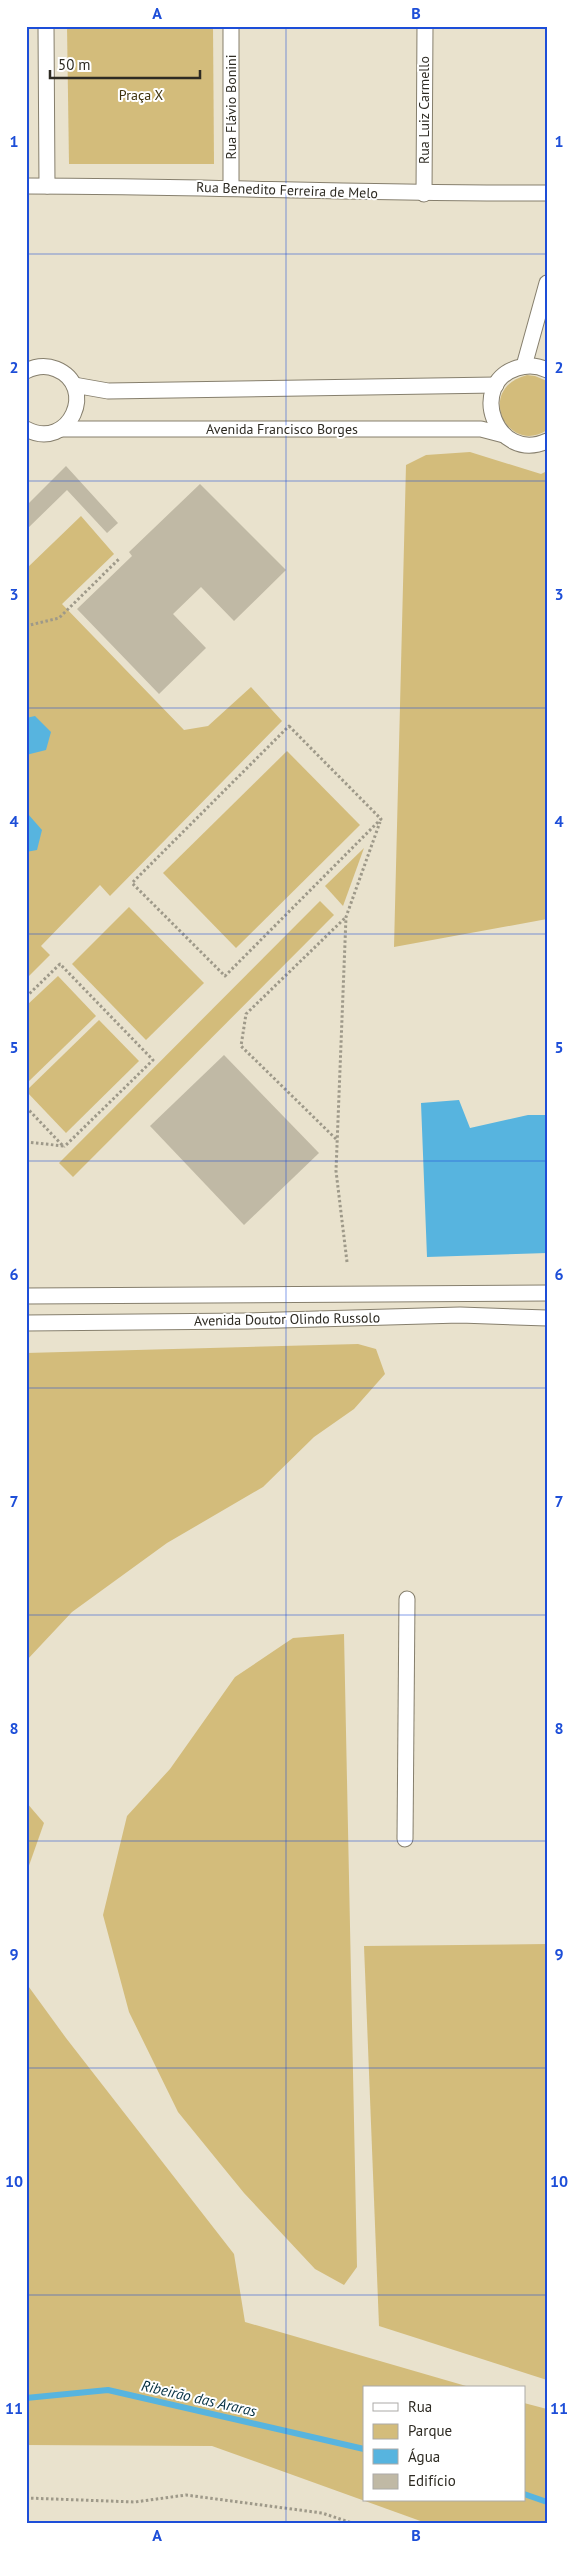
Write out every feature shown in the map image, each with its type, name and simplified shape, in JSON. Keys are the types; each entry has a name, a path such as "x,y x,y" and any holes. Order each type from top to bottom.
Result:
{"street":[{"path":"46,26 47,186"},
{"name":"Rua Flávio Bonini","path":"230,188 231,26"},
{"name":"Rua Luiz Carmello","path":"424,194 425,26"},
{"name":"Rua Benedito Ferreira de Melo","path":"26,186 230,188 424,194 547,193"},
{"path":"524,366 547,283"},
{"path":"26,371 40,366 50,367 68,376 74,385 77,405 69,423 61,429"},
{"path":"504,435 495,424 491,411 491,397 496,385 503,376 524,366 534,366 547,370"},
{"path":"74,385 108,391 496,385"},
{"name":"Avenida Francisco Borges","path":"26,429 42,434 61,429 481,429 504,435 514,442 527,445 547,440"},
{"name":"Avenida Doutor Olindo Russolo","path":"26,1296 547,1293"},
{"name":"Avenida Doutor Olindo Russolo","path":"26,1323 460,1315 547,1318"},
{"path":"405,1839 407,1599"}],"path":[{"path":"26,626 59,618 120,558"},
{"path":"289,726 381,819 225,976 132,883 289,726"},
{"path":"346,1262 336,1171 336,1140 346,917 381,819"},
{"path":"336,1140 241,1046 246,1014 346,917"},
{"path":"26,997 60,964 153,1060 64,1146"},
{"path":"26,1107 64,1146"},
{"path":"26,1142 64,1146"},
{"path":"26,2498 134,2502 186,2495 322,2513 352,2523"}],"green space":[{"name":"Praça X","path":"67,26 213,26 214,164 69,164"},
{"path":"527,375 547,381 547,430 533,436 520,434 510,428 502,418 500,405 502,393 511,382"},
{"path":"470,452 541,474 547,471 547,919 394,947 406,465 426,455"},
{"path":"81,516 114,554 62,604 184,730 208,726 251,687 282,721 110,896 100,885 41,946 50,955 26,979 26,569"},
{"path":"287,751 360,825 236,948 163,873"},
{"path":"364,848 343,906 325,886"},
{"path":"320,901 334,915 73,1177 59,1163"},
{"path":"129,907 204,983 146,1040 72,964"},
{"path":"58,976 96,1016 26,1084 26,1006"},
{"path":"99,1020 139,1061 66,1133 26,1091"},
{"path":"358,1344 376,1349 385,1374 354,1409 314,1437 263,1487 167,1543 72,1612 26,1661 26,1353"},
{"path":"344,1634 357,2267 344,2285 315,2269 244,2193 178,2112 129,2012 103,1915 127,1816 170,1769 235,1677 293,1638"},
{"path":"26,1802 44,1823 26,1874"},
{"path":"547,1944 547,2380 379,2326 364,1946"},
{"path":"26,1983 66,2038 234,2254 245,2322 466,2386 363,2386 363,2500 212,2446 26,2445"},
{"path":"526,2404 547,2409 547,2523 426,2523 368,2502 526,2502"}],"water":[{"path":"35,716 51,732 46,750 26,755 26,718"},
{"path":"28,814 42,830 37,850 26,852"},
{"path":"459,1100 470,1128 528,1115 547,1115 547,1253 427,1257 421,1103"}],"building":[{"path":"66,466 118,523 107,533 67,490 26,530 26,506"},
{"path":"200,484 286,570 234,621 201,587 173,614 206,648 159,694 77,609 132,556 129,552"},
{"path":"224,1055 319,1153 244,1225 150,1126"}],"waterway":[{"name":"Ribeirão das Araras","path":"26,2398 108,2390 363,2449"},
{"name":"Ribeirão das Araras","path":"526,2495 547,2502"}]}
